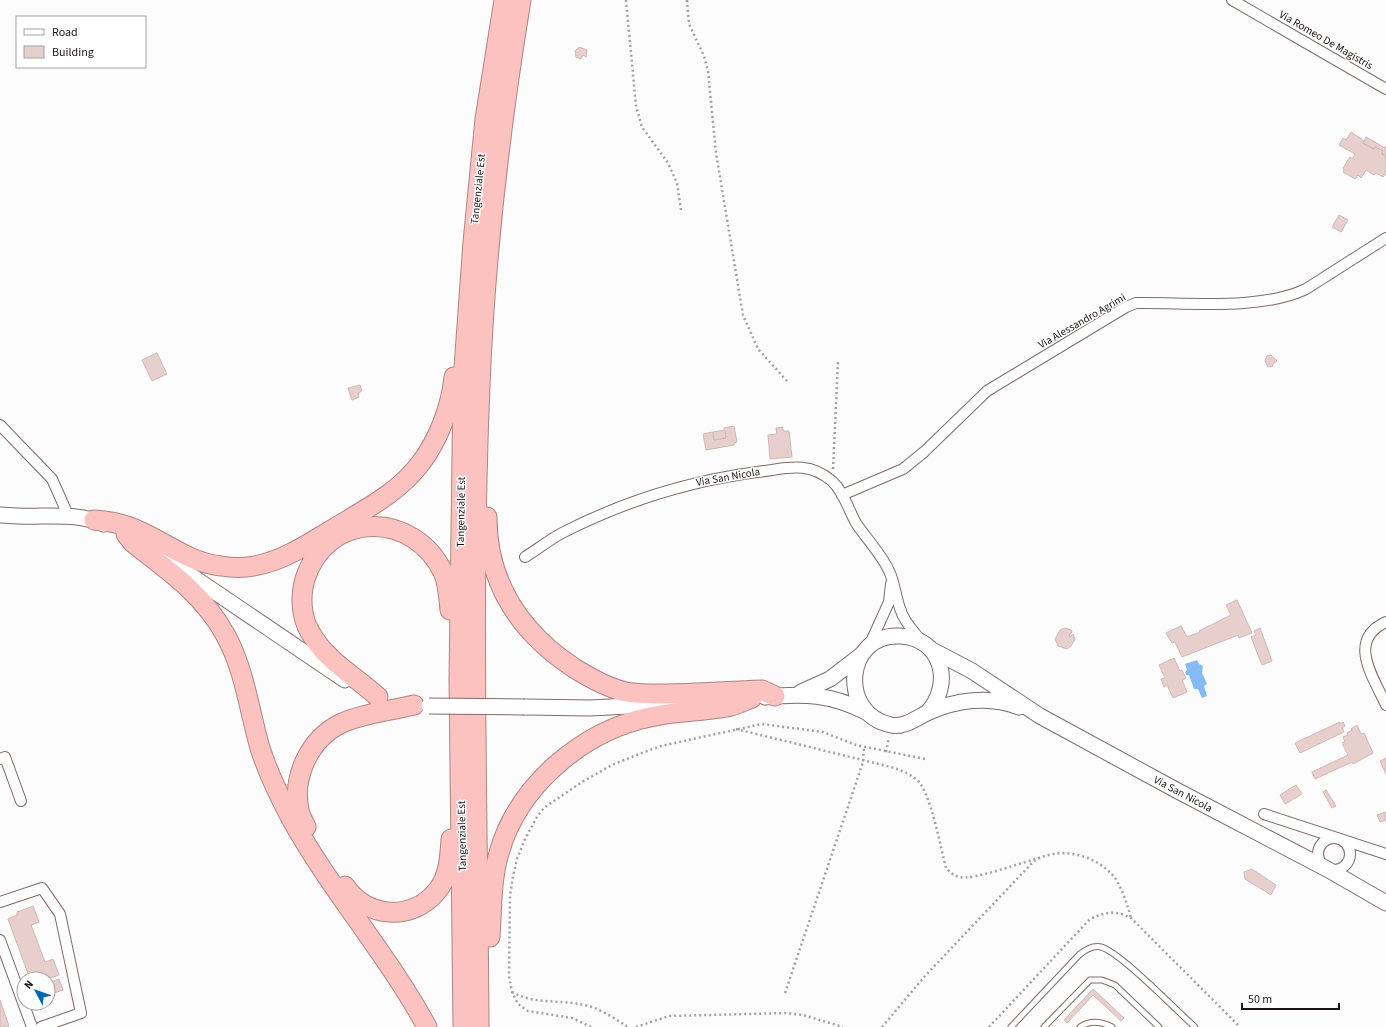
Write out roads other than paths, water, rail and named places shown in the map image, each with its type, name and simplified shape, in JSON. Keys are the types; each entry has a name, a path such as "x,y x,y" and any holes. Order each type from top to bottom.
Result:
{"highway":[{"name":"Tangenziale Est","path":"463,1027 461,744 459,680 463,381 470,284 486,120 504,0"},
{"name":"Tangenziale Est","path":"479,1022 475,599 480,385 488,257 498,154 521,0"},
{"path":"94,520 112,521 128,526 183,555 203,563 235,568 254,566 285,557 365,509 397,488 409,476 427,454 435,439 446,411 452,388 464,298 470,284"},
{"path":"480,385 487,429 487,530 496,571 504,594 516,616 536,638 559,658 581,672 606,686 626,692 675,694 762,690 785,695"},
{"path":"378,696 320,649 308,630 302,610 302,588 309,566 320,550 335,538 355,528 377,526 398,531 417,541 432,556 444,574 449,596 454,668 459,680"},
{"path":"126,534 133,543 191,589 213,615 226,635 243,677 260,748 272,781 280,797 304,841 409,997 427,1027"},
{"path":"479,1022 487,995 493,877 499,852 506,833 536,786 565,757 608,731 651,716 727,707 752,698"},
{"path":"421,706 356,718 341,724 315,745 305,760 300,776 297,795 299,812 349,892 361,904 377,911 395,913 412,909 424,902 437,891 446,876 450,856 455,764 461,744"}],"street":[{"name":"Via Romeo De Magistris","path":"1232,0 1386,89"},
{"name":"Via Alessandro Agrimi","path":"842,495 903,469 924,452 987,391 1126,307 1136,304 1227,304 1294,295 1306,289 1386,238"},
{"path":"0,425 52,479 68,515"},
{"name":"Via San Nicola","path":"525,557 563,532 676,487 719,477 797,466 813,470 833,482 842,495 856,523 884,561 891,574 901,613 938,662 942,678 940,692 927,713"},
{"path":"0,515 68,515 94,520 126,534 187,573 341,678 361,690 378,696 421,706 590,708 785,695 829,697 868,713"},
{"name":"Via San Nicola","path":"891,574 889,602 854,671 854,683 859,701 868,713 881,721 892,725 915,721 927,713 960,703 984,700 1014,705 1040,716"},
{"path":"1386,622 1380,625 1369,636 1364,654 1386,705"},
{"name":"Via San Nicola","path":"865,651 882,638 895,636 905,636 927,646 972,671 1040,716 1176,790 1327,869 1386,903"},
{"path":"785,695 830,678 865,651"},
{"path":"0,759 5,757 21,801"},
{"path":"1264,814 1386,854"},
{"name":"Via San Nicola","path":"1327,869 1320,862 1317,853 1321,844 1329,838 1339,838"},
{"path":"1327,869 1338,870 1347,865 1350,854 1347,844 1339,838"},
{"path":"0,902 42,888 60,914 81,1013 41,1027"},
{"path":"0,940 32,1027"}],"lane":[{"path":"1011,1027 1084,950 1099,947 1116,954 1195,1027"},
{"path":"1044,1027 1090,980 1102,980 1115,985 1159,1027"},
{"path":"1080,1027 1085,1024 1103,1022 1112,1027"}],"water":[{"path":"1197,660 1199,664 1203,666 1202,673 1207,684 1204,686 1207,696 1202,698 1198,689 1194,689 1189,675 1186,675 1185,672 1187,670 1185,664"}]}
